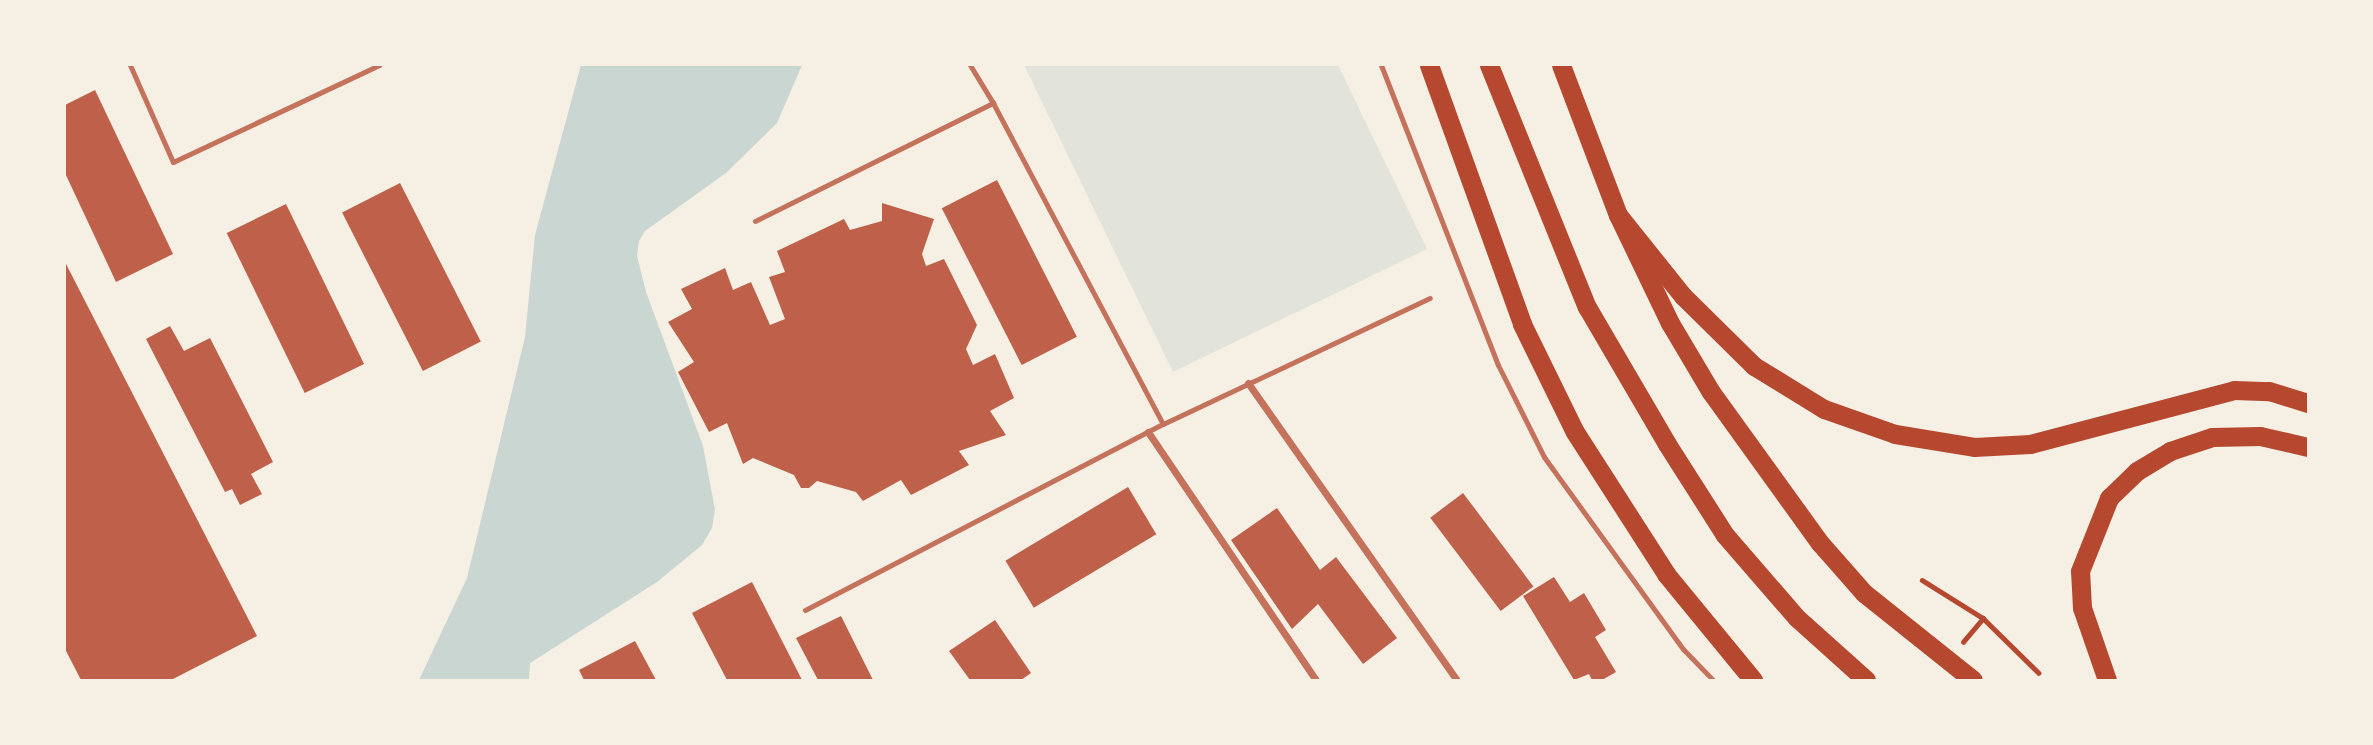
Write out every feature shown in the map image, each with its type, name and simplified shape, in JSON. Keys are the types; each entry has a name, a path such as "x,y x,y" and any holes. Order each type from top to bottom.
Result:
{"highway":[{"path":"1429,65 1441,108 1522,324 1575,432 1666,574 1753,680"},
{"path":"1489,65 1587,307 1667,443 1725,535 1797,618 1866,680"},
{"path":"1561,65 1618,215 1670,323 1711,392 1820,543 1864,593 1973,680"},
{"path":"1618,215 1683,296 1754,366 1824,409 1858,423 1928,441 1974,447 2030,444 2234,390 2269,391 2308,403"},
{"path":"2107,680 2082,608 2080,571 2109,498 2137,471 2170,451 2213,438 2260,436 2308,447"}],"street":[{"path":"1248,383 1457,680"},
{"path":"1148,432 1316,680"}],"lane":[{"path":"131,65 173,162 379,65"},
{"path":"970,65 993,103 1163,424"},
{"path":"1381,65 1498,365 1544,457 1683,649 1713,680"},
{"path":"755,221 993,103"},
{"path":"805,610 1163,424 1430,298"}],"path":[{"path":"1922,580 1983,618 2039,673"}],"shaded area":[{"path":"581,65 802,65 777,123 726,173 645,231 639,241 637,256 646,292 703,446 715,510 712,528 702,545 657,582 530,663 529,680 419,680 467,578 525,337 535,235"},
{"path":"1024,65 1338,65 1427,249 1173,372"}],"building":[{"path":"95,90 173,254 116,282 65,173 65,105"},
{"path":"997,180 1077,337 1022,365 942,208"},
{"path":"400,183 481,342 423,371 342,213"},
{"path":"882,203 934,219 922,254 926,266 944,259 977,325 966,349 973,365 995,354 1014,398 990,411 1006,435 959,451 969,465 911,495 901,480 863,501 856,492 817,481 809,488 801,488 794,475 753,458 743,464 727,423 709,432 678,372 694,362 668,322 692,309 681,289 725,268 733,290 751,282 770,325 785,319 769,277 785,272 777,251 844,219 850,230 882,221"},
{"path":"286,204 364,364 305,393 227,233"},
{"path":"65,262 257,636 171,680 81,680 65,649"},
{"path":"170,326 184,351 210,338 273,462 251,474 262,494 240,505 232,489 225,492 146,339"},
{"path":"1128,487 1156,534 1034,608 1005,561"},
{"path":"1463,493 1533,586 1501,611 1430,518"},
{"path":"1277,508 1320,570 1336,557 1397,638 1363,664 1318,604 1292,629 1231,540"},
{"path":"1554,577 1570,602 1584,593 1606,630 1595,637 1616,672 1602,680 1592,680 1589,674 1574,680 1523,596"},
{"path":"752,582 802,680 727,680 692,613"},
{"path":"841,616 873,680 818,680 796,638"},
{"path":"995,620 1031,673 1021,680 970,680 949,651"},
{"path":"635,641 656,680 584,680 579,670"}]}
